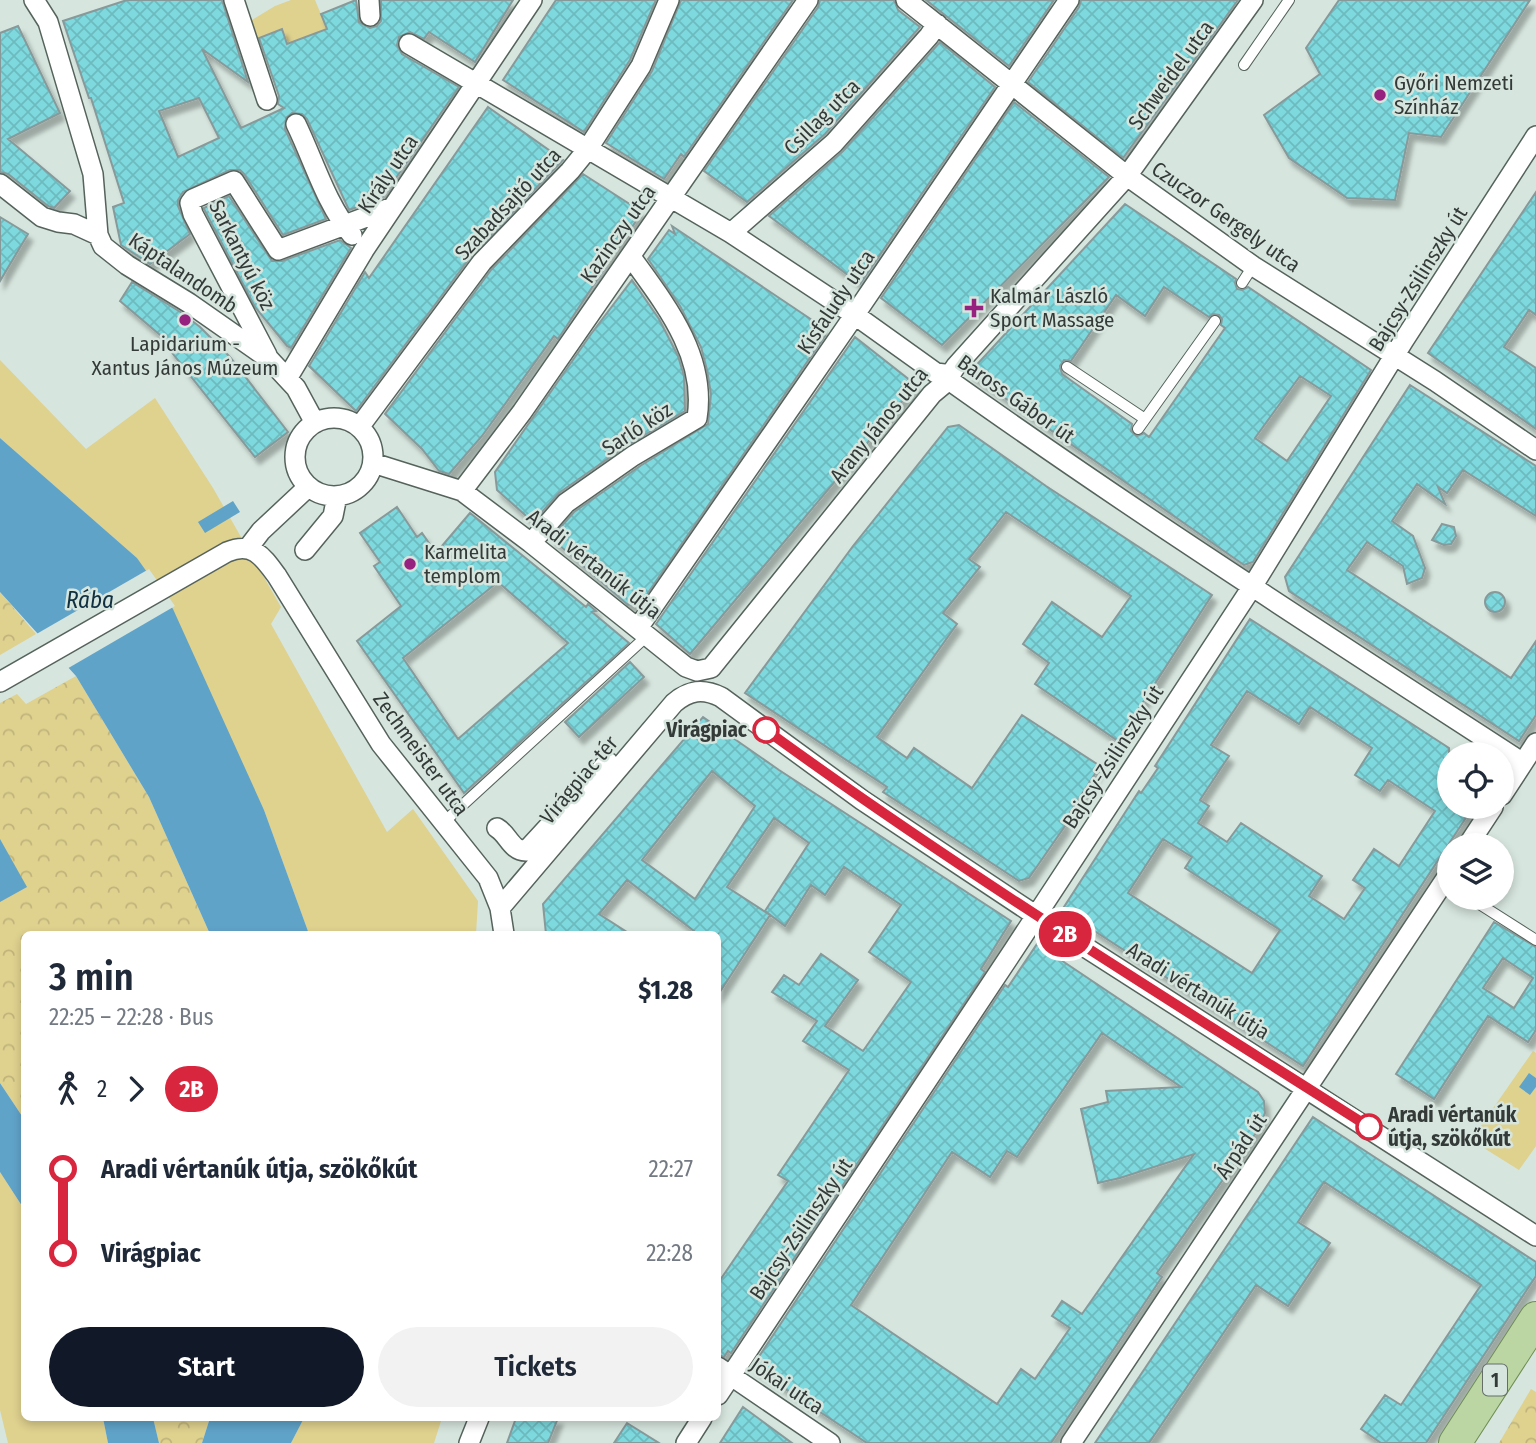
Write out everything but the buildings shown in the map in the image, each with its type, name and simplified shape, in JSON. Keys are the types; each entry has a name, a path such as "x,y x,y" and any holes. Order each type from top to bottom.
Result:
{"main road":[{"name":"1","path":"1455,1443 1536,1318"}],"street":[{"path":"34,0 48,22"},
{"path":"48,22 53,0"},
{"path":"234,0 267,100"},
{"name":"Szabadsajtó utca","path":"360,426 482,262 587,150 640,66 668,0"},
{"name":"Kazinczy utca","path":"462,491 522,412 808,0"},
{"name":"Czuczor Gergely utca","path":"905,0 1127,176 1254,266 1536,450"},
{"name":"Kisfaludy utca","path":"643,631 1069,0"},
{"name":"Schweidel utca","path":"1127,176 1253,0"},
{"name":"Király utca","path":"288,377 364,250 476,85 527,3"},
{"name":"Káptalandomb","path":"48,22 93,174 98,234 103,246 127,265 189,303 269,359 288,377 315,423"},
{"name":"Csillag utca","path":"731,233 834,143 937,24"},
{"name":"Baross Gábor út","path":"409,44 731,233 855,315 936,373 944,374 946,379 1252,587 1523,762"},
{"path":"296,124 344,226 364,250"},
{"name":"Bajcsy-Zsilinszky út","path":"724,1371 1035,915 1252,587 1536,136"},
{"name":"Arany János utca","path":"696,677 715,664 932,394 944,384 1127,176"},
{"name":"Sarkantyú köz","path":"269,359 190,203 193,199 234,181 278,250 344,226"},
{"path":"0,184 43,216 98,234"},
{"path":"344,226 393,207"},
{"name":"Sarló köz","path":"531,543 566,503 633,456 697,418 699,406 694,362 674,316 631,257"},
{"path":"8,678 200,567 232,550 248,548 298,478 296,447 301,435 315,423 334,417 348,419 360,426 371,443 373,463 369,476 349,493 337,496 319,493 298,478"},
{"name":"Aradi vértanúk útja","path":"373,463 462,491 643,631 696,677 862,800 1035,915 1536,1236"},
{"path":"305,550 333,516 337,496"},
{"name":"Zechmeister utca","path":"248,548 262,556 381,744 442,823 480,865 494,888 504,931"},
{"path":"497,828 501,829 515,848 526,851 696,677"},
{"name":"Virágpiac tér","path":"500,908 674,703 687,694 696,677"},
{"path":"1514,776 1536,743"},
{"name":"Árpád út","path":"1071,1443 1437,895"},
{"name":"Jókai utca","path":"724,1371 830,1443"},
{"path":"469,1443 479,1421"},
{"path":"686,1443 700,1421"}],"lane":[{"path":"1244,65 1289,0"},
{"path":"1242,283 1254,266"},
{"path":"1138,429 1215,321"},
{"path":"1067,367 1145,419"},
{"path":"442,823 643,631"},
{"path":"1489,910 1536,940"}],"green space":[{"path":"291,0 315,0 327,29 287,44 281,29 252,41 247,23"},
{"path":"0,360 86,449 155,398 213,488 281,607 271,624 387,832 413,809 478,901 476,931 308,931 264,810 137,558 0,438"},
{"path":"0,592 36,634 0,655"},
{"path":"76,676 149,797 209,931 21,931 21,1114 0,1083 0,703 17,694 26,704"},
{"path":"1533,1051 1536,1053 1536,1078 1529,1073 1530,1095 1536,1087 1536,1146 1519,1170 1471,1140"},
{"path":"0,1172 21,1204 21,1421 104,1421 108,1443 8,1443 0,1410"},
{"path":"1531,1389 1536,1392 1536,1443 1499,1443"},
{"path":"154,1421 209,1421 202,1443 159,1443"},
{"path":"302,1421 441,1421 434,1443 291,1443"}],"water":[{"name":"Rába","path":"0,438 137,558 173,609 264,810 308,931 209,931 149,797 76,676 0,592"},
{"path":"233,501 240,512 205,533 198,522"},
{"path":"0,839 27,887 0,902"},
{"path":"1529,1073 1536,1078 1536,1087 1530,1095 1519,1087"},
{"path":"0,1083 21,1114 21,1204 0,1172"},
{"path":"104,1421 154,1421 159,1443 108,1443"},
{"path":"209,1421 302,1421 291,1443 202,1443"}],"pier":[{"path":"149,569 175,606 65,670 33,636"}],"bus line":[{"name":"2B","path":"766,730 862,800 1035,915 1369,1127"}],"place":[{"name":"Győri Nemzeti Színház","path":"1380,95"},
{"name":"Kalmár László Sport Massage","path":"974,308"},
{"name":"Lapidarium - Xantus János Múzeum","path":"185,320"},
{"name":"Karmelita templom","path":"410,564"},
{"name":"Virágpiac","path":"766,730"},
{"name":"Aradi vértanúk útja, szökőkút","path":"1369,1127"}]}
